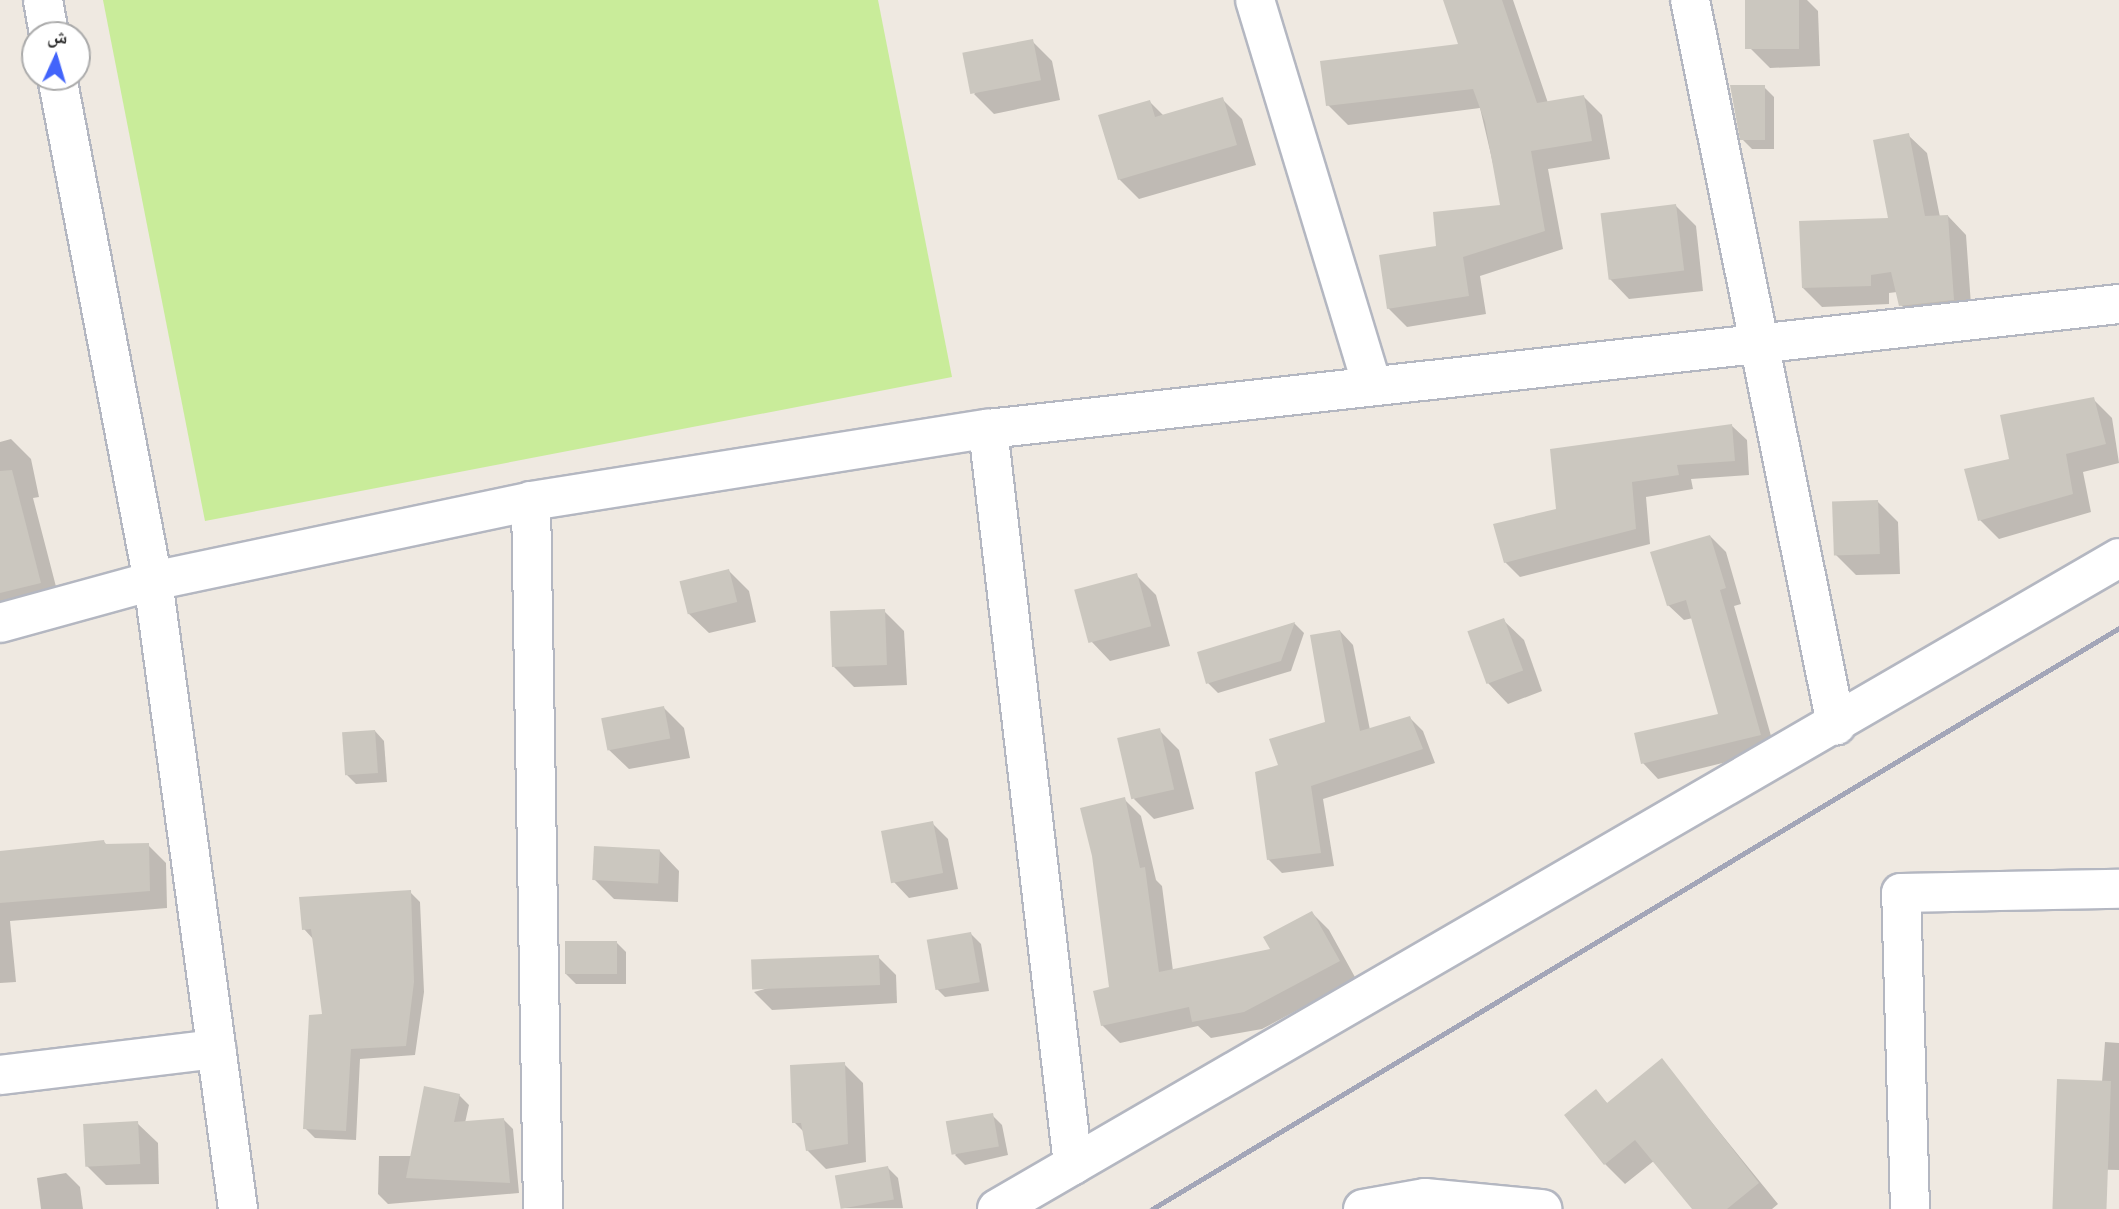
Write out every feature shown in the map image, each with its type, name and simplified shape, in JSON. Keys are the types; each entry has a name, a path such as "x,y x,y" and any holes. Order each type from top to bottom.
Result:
{"street":[{"path":"43,0 47,21"},
{"path":"1255,0 1372,386"},
{"path":"1690,0 1836,725"},
{"path":"60,91 153,581 238,1209"},
{"path":"0,623 153,581 531,501 988,429 2119,304"},
{"path":"988,429 1073,1165"},
{"path":"531,501 543,1209"},
{"path":"997,1209 1836,725 2119,558"},
{"path":"1910,1209 1902,893 2119,888"},
{"path":"0,1075 216,1049"},
{"path":"1363,1209 1425,1198 1542,1209"}],"green space":[{"path":"103,0 878,0 952,377 205,521"}],"building":[{"path":"1443,0 1502,0 1537,103 1584,95 1592,141 1531,151 1545,231 1463,257 1469,296 1387,309 1379,255 1436,246 1433,212 1500,205 1485,122 1473,89 1326,106 1320,61 1458,44"},
{"path":"1745,0 1799,0 1799,49 1745,49"},
{"path":"1033,39 1041,80 970,94 962,53"},
{"path":"1730,85 1765,85 1765,140 1740,140"},
{"path":"1223,97 1237,145 1118,180 1098,115 1150,100 1155,117"},
{"path":"1909,133 1925,216 1948,215 1954,300 1899,306 1891,272 1871,275 1871,286 1802,288 1799,221 1888,218 1873,140"},
{"path":"1676,204 1684,271 1609,280 1601,213"},
{"path":"2094,397 2106,444 2066,454 2073,494 1978,521 1964,469 2009,459 2000,415"},
{"path":"1732,424 1735,461 1677,465 1679,475 1632,482 1636,529 1504,563 1493,524 1556,509 1550,449"},
{"path":"12,470 41,583 0,593 0,471"},
{"path":"1878,500 1880,554 1834,556 1832,502"},
{"path":"1710,535 1726,588 1720,590 1761,735 1641,764 1634,733 1718,714 1686,600 1667,606 1650,552"},
{"path":"729,569 737,602 688,614 680,581"},
{"path":"1137,573 1151,626 1088,643 1074,590"},
{"path":"885,609 887,665 832,667 830,611"},
{"path":"1504,618 1523,671 1487,684 1467,631"},
{"path":"1295,622 1281,661 1206,684 1197,652"},
{"path":"1340,630 1360,731 1410,716 1423,749 1311,786 1321,853 1267,860 1255,772 1278,765 1269,739 1325,722 1310,635"},
{"path":"664,706 670,738 607,751 601,718"},
{"path":"1160,728 1174,789 1131,799 1117,738"},
{"path":"375,730 378,773 345,775 342,732"},
{"path":"1125,797 1140,868 1145,867 1159,972 1270,949 1263,937 1312,911 1340,961 1244,1012 1192,1022 1189,1007 1101,1026 1093,991 1109,987 1092,856 1080,808"},
{"path":"933,821 943,873 891,883 881,831"},
{"path":"104,840 105,844 149,843 150,891 0,903 0,851"},
{"path":"594,846 660,849 658,883 592,880"},
{"path":"411,890 414,982 406,1046 351,1049 346,1131 303,1129 309,1015 322,1014 311,929 302,930 299,897"},
{"path":"971,932 980,982 936,990 927,940"},
{"path":"565,941 617,941 617,974 565,974"},
{"path":"879,955 880,985 752,989 751,959"},
{"path":"1662,1058 1759,1183 1727,1209 1692,1209 1635,1140 1604,1165 1564,1115 1596,1089 1607,1103"},
{"path":"845,1062 848,1144 806,1151 801,1123 792,1123 790,1065"},
{"path":"2057,1079 2111,1081 2106,1209 2052,1209"},
{"path":"424,1086 460,1094 454,1122 504,1118 510,1183 406,1178"},
{"path":"993,1113 999,1146 952,1155 946,1121"},
{"path":"138,1121 140,1164 85,1167 83,1124"},
{"path":"888,1166 894,1199 841,1209 835,1175"}],"railway":[{"path":"1152,1209 2119,628"}]}
